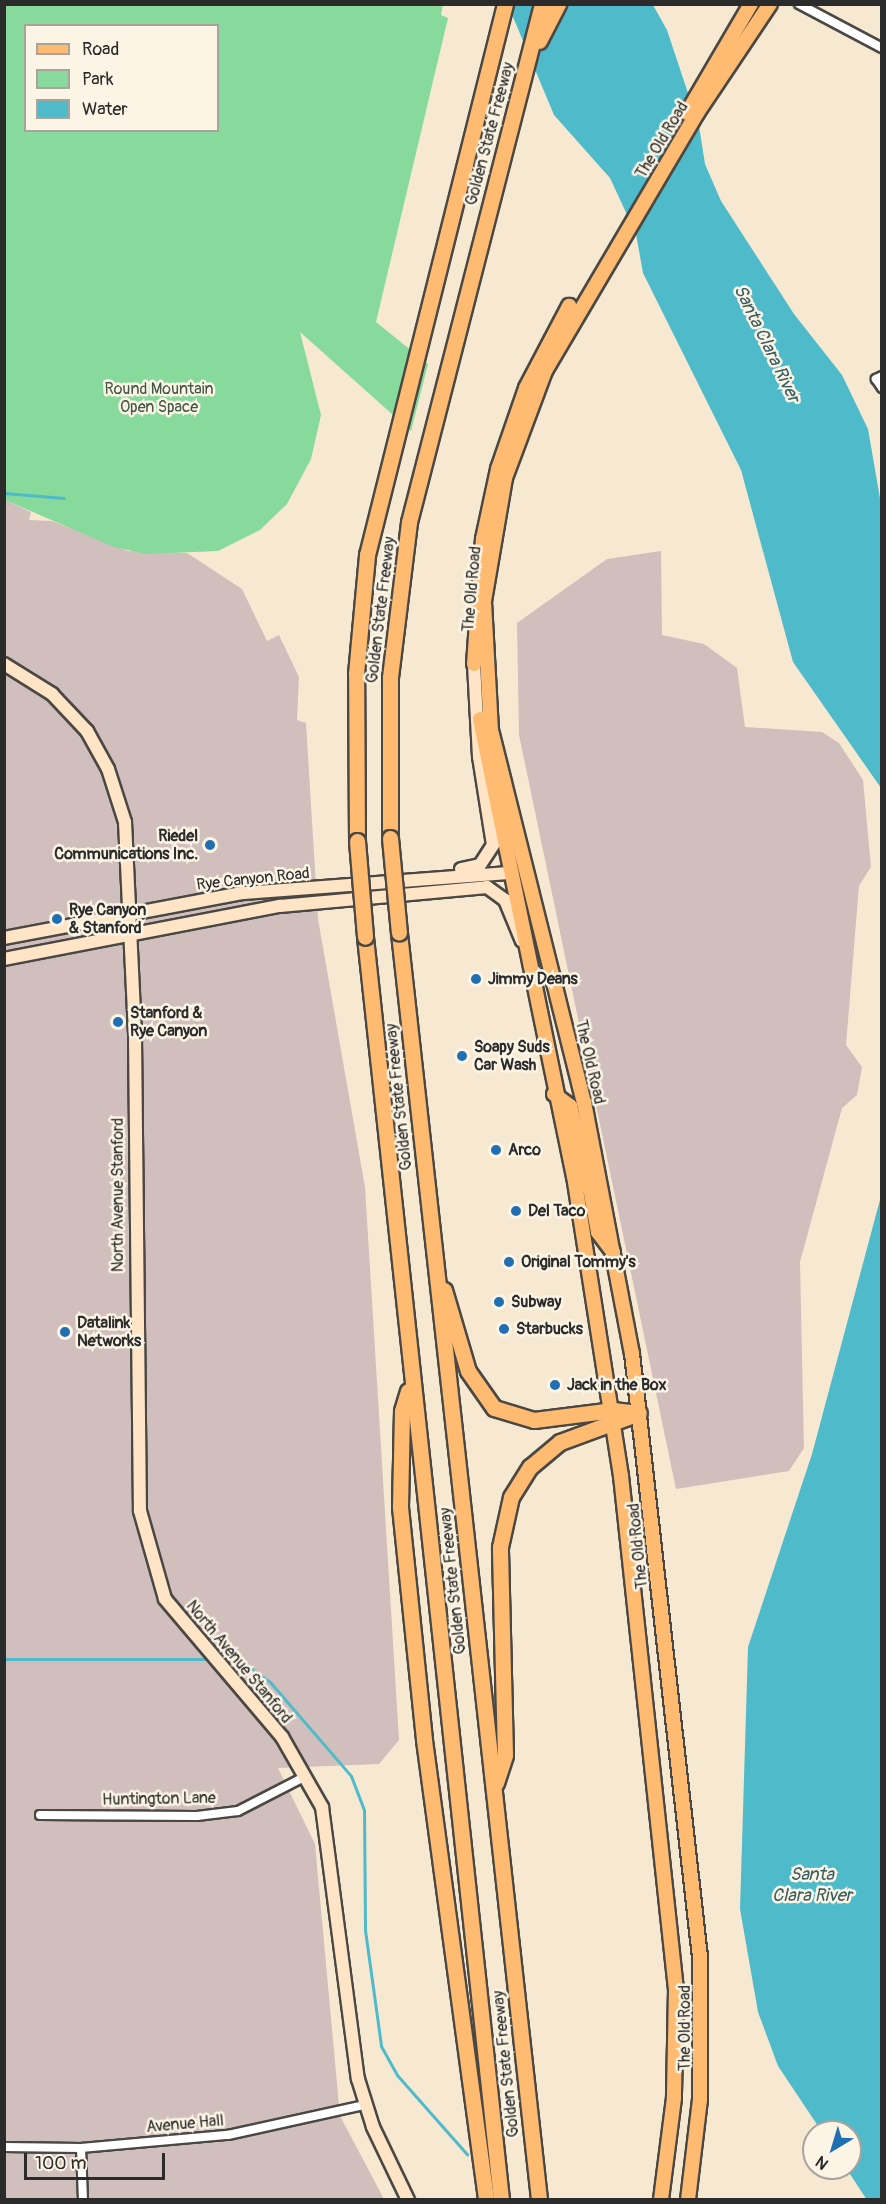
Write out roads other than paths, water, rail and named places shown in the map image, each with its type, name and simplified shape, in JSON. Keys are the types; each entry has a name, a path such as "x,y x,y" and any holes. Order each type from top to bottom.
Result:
{"highway":[{"name":"Golden State Freeway","path":"501,2199 411,1382 365,937 357,841 354,719 361,604 375,514 477,116 503,4"},
{"name":"Golden State Freeway","path":"539,2199 390,838 393,635 427,443 542,4"},
{"path":"529,60 558,4"},
{"path":"436,1271 468,1371 494,1408 534,1420 613,1417 639,1413"},
{"path":"411,1382 402,1412 400,1507 424,1740 486,2199"},
{"path":"494,1788 505,1755 500,1622 505,1514 520,1481 544,1453 578,1433 613,1417"}],"main road":[{"name":"The Old Road","path":"661,2199 674,2098 675,1968 613,1417 574,1176 554,1094 522,941 480,719 474,664 476,593 502,473 537,362 603,260 694,110 751,4"},
{"name":"The Old Road","path":"694,110 770,4"},
{"name":"The Old Road","path":"497,493 484,602 484,649 491,731 598,1177 614,1254 639,1413 700,1957 700,2100 688,2199"},
{"name":"North Avenue Stanford","path":"4,664 52,694 96,744 123,808 131,933 140,1511 165,1599 282,1737 306,1776 330,1840 365,2105 408,2199"},
{"path":"325,888 472,868 487,858 493,832 479,757 474,664"},
{"name":"Rye Canyon Road","path":"271,907 280,899 509,873 525,867"},
{"name":"Rye Canyon Road","path":"4,938 243,893 509,873"},
{"name":"Rye Canyon Road","path":"4,959 271,907 493,889 505,900 522,941"},
{"path":"554,1094 570,1106 585,1168 598,1177"},
{"path":"574,1176 590,1188 598,1232 614,1254"}],"street":[{"path":"799,4 882,48"},
{"path":"879,378 882,388"},
{"name":"Huntington Lane","path":"40,1815 197,1816 238,1811 306,1776"},
{"name":"Avenue Hall","path":"4,2147 81,2148 228,2136 365,2105"},
{"path":"81,2148 83,2199"}],"water":[{"name":"Santa Clara River","path":"508,5 653,5 667,30 699,126 705,164 721,201 794,314 842,375 868,429 881,504 881,788 793,662 741,470 643,273 636,234 610,178 554,115"},
{"name":"Santa Clara River","path":"881,1196 882,2199 867,2200 854,2180 862,2180 862,2120 814,2120 778,2066 758,2012 740,1909 748,1647 812,1454"}],"waterway":[{"path":"4,493 64,498"},
{"path":"4,1659 210,1659"},
{"path":"222,1660 241,1661 270,1682 351,1776 364,1810 365,1930 381,2046 397,2075 467,2154"}],"place":[{"name":"Riedel Communications Inc.","path":"210,845"},
{"name":"Rye Canyon & Stanford","path":"57,919"},
{"name":"Jimmy Deans","path":"476,979"},
{"name":"Stanford & Rye Canyon","path":"118,1022"},
{"name":"Soapy Suds Car Wash","path":"462,1056"},
{"name":"Arco","path":"496,1150"},
{"name":"Del Taco","path":"516,1211"},
{"name":"Original Tommy's","path":"509,1262"},
{"name":"Subway","path":"499,1302"},
{"name":"Starbucks","path":"504,1329"},
{"name":"Datalink Networks","path":"65,1332"},
{"name":"Jack in the Box","path":"555,1385"}],"park label":[{"name":"Round Mountain Open Space","path":"159,398"}]}
